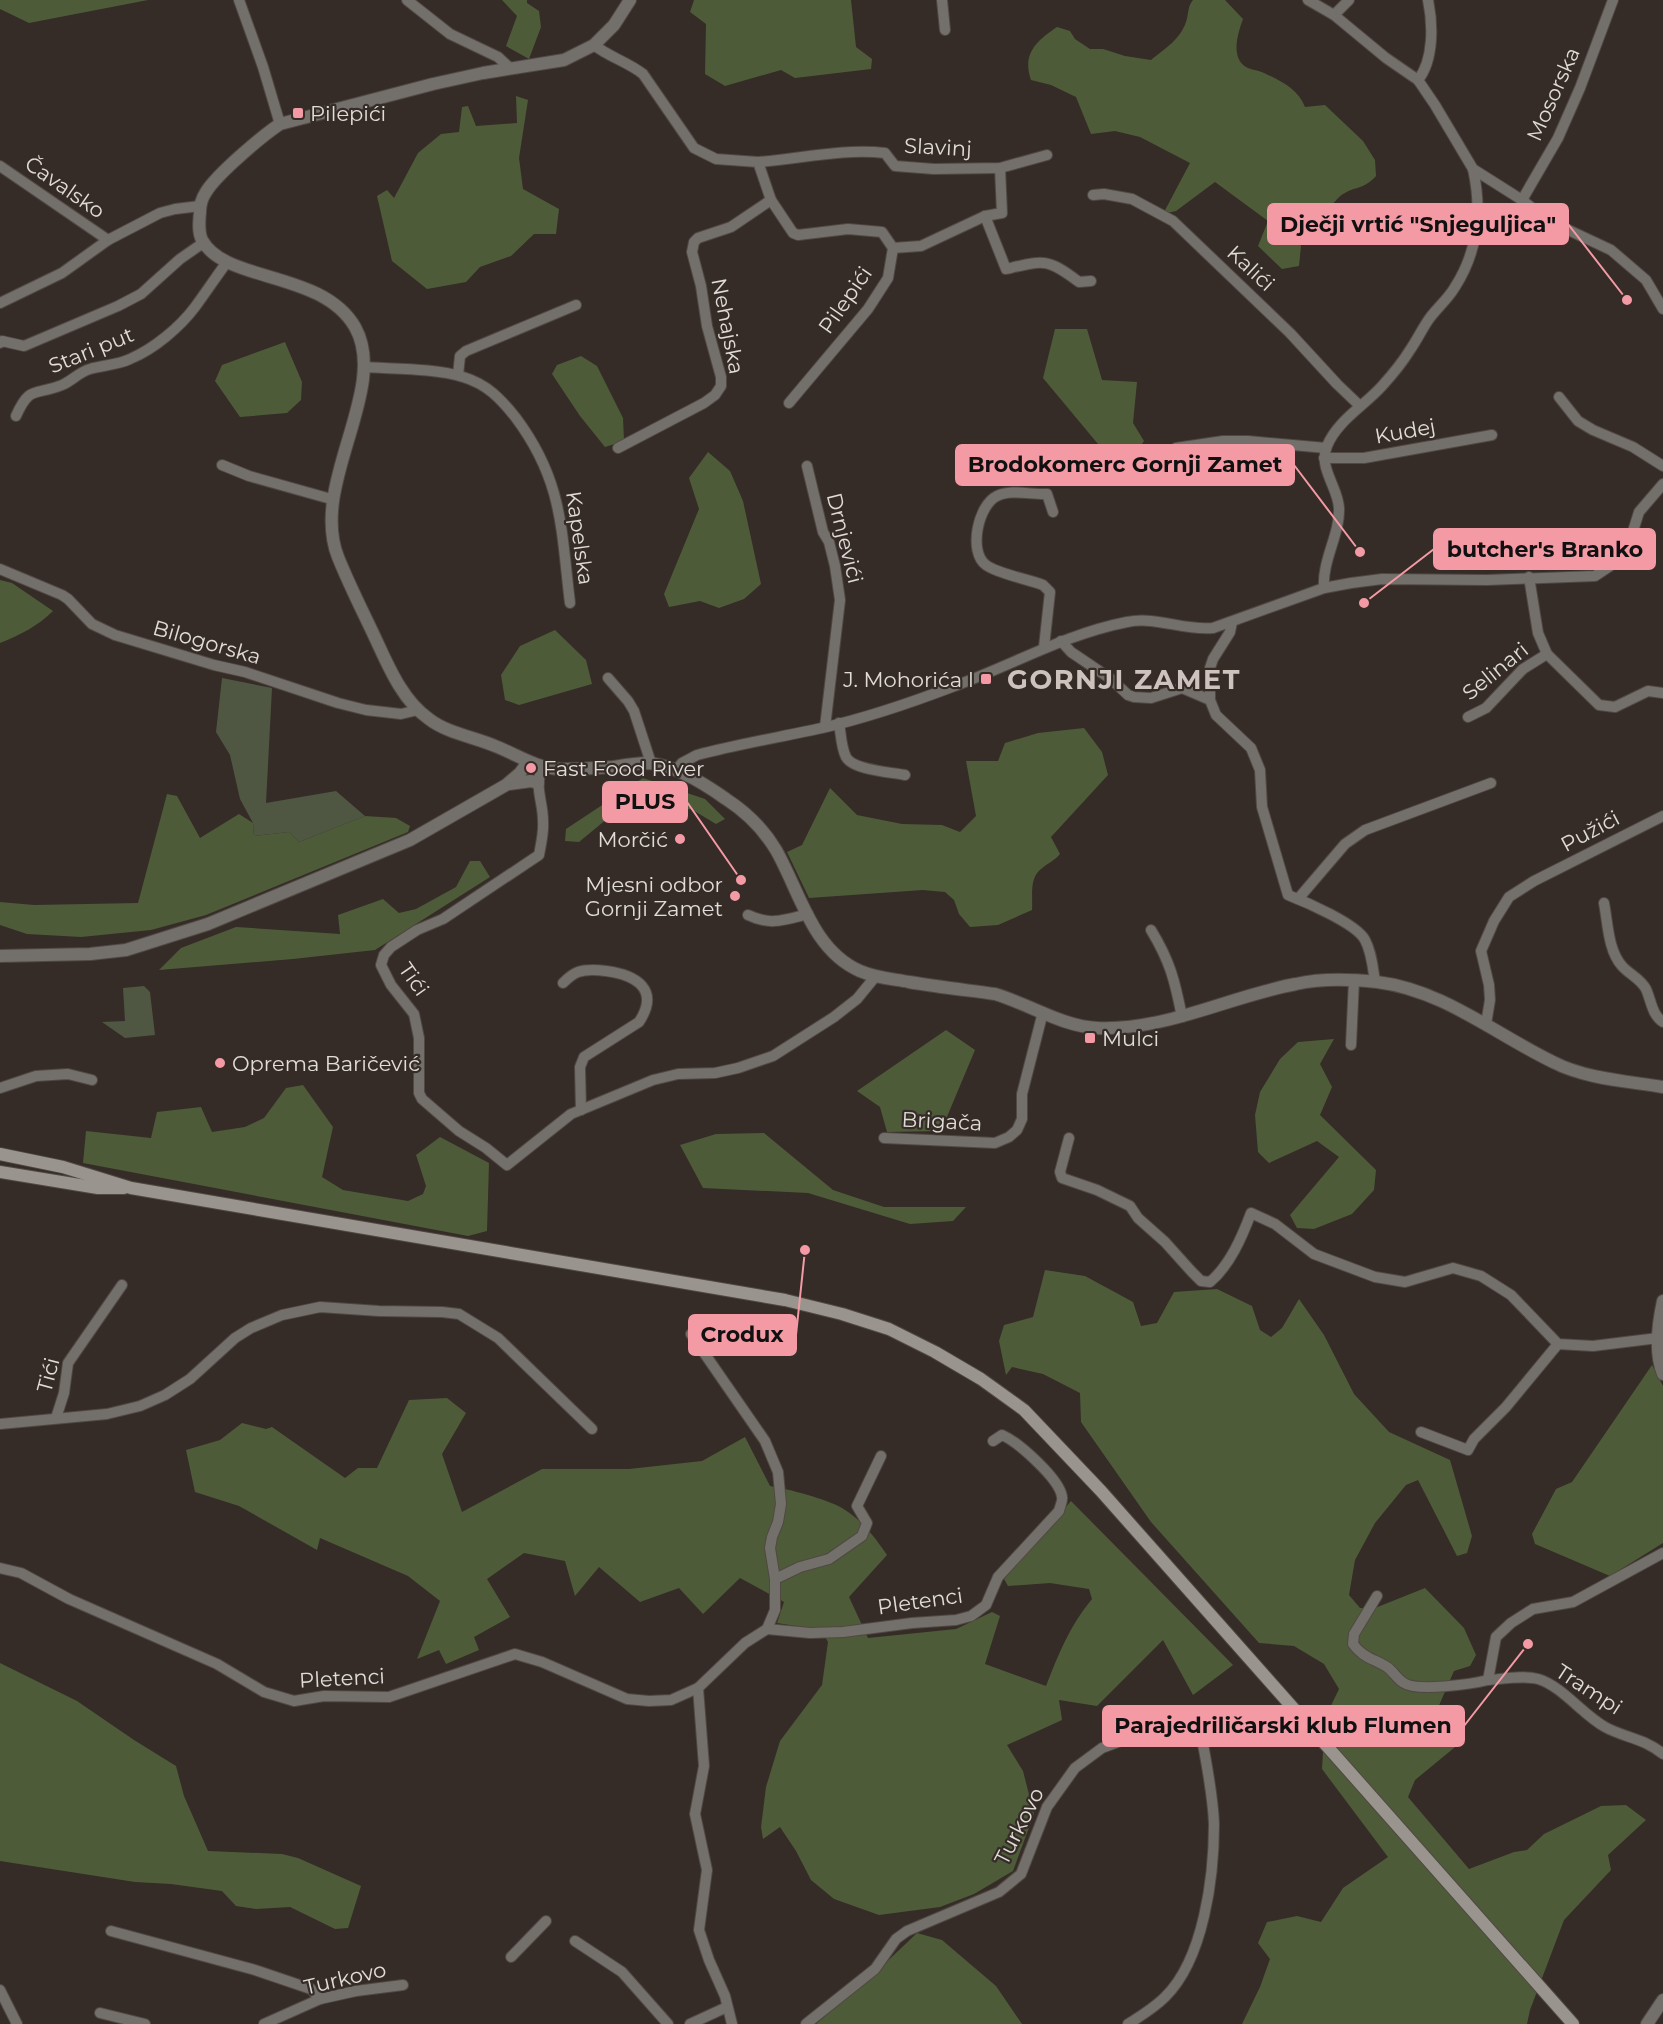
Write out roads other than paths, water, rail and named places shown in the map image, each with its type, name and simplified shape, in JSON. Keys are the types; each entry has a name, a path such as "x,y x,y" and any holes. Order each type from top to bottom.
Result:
{"main road":[{"path":"0,1154 102,1177 131,1188"},
{"path":"0,1172 98,1188 131,1188 785,1300 842,1314 888,1329 935,1352 981,1379 1024,1410 1101,1491 1573,2024"}],"street":[{"path":"239,0 280,124"},
{"path":"407,0 450,34 498,57 511,69"},
{"path":"630,0 614,25 594,45 564,60 433,84 280,124 260,139 214,182 205,193 200,206 199,232 203,243 214,255 227,262 312,290 344,311 355,327 362,345 364,367 356,410 332,499 331,528 337,557 394,675 407,698 418,710 436,724 498,747 542,767 561,769 651,763 676,770 727,799 763,831 775,848 819,936 832,952 850,966 875,977 994,994 1068,1022 1098,1028 1182,1017 1296,983 1331,980 1376,982 1450,1004 1555,1064 1593,1075 1663,1087"},
{"path":"942,0 945,30"},
{"path":"1308,0 1335,15 1386,58 1418,80 1473,169 1478,193 1478,213 1468,262 1454,288 1428,320 1398,368 1341,425 1325,453 1339,507 1336,530 1324,571 1324,588"},
{"path":"1335,15 1349,0"},
{"path":"1418,80 1426,65 1431,41 1432,16 1428,0"},
{"name":"Mosorska","path":"1522,200 1558,138 1580,88 1613,0"},
{"path":"594,45 605,54 632,65 643,74 694,148 716,159 758,162"},
{"name":"Slavinj","path":"758,162 791,160 843,152 885,153 892,163 901,167 999,168 1047,155"},
{"name":"Pilepići","path":"758,162 771,200 790,230 798,235 848,230 882,232 893,249 888,278 868,309 789,403"},
{"name":"Čavalsko","path":"0,166 108,240"},
{"path":"893,249 921,246 985,216 1002,213 999,168"},
{"path":"1473,169 1522,200 1547,220 1581,238 1611,250 1646,280 1663,309"},
{"name":"Kalići","path":"1094,195 1104,194 1132,199 1173,220 1290,333 1360,406"},
{"name":"Nehajska","path":"618,448 716,395 721,386 721,376 707,326 701,286 692,252 694,242 698,238 731,227 771,200"},
{"name":"Čavalsko","path":"0,303 62,273 108,240 160,213 200,206"},
{"path":"985,216 1006,269 1037,262 1056,265 1079,282 1090,281"},
{"path":"1,341 24,346 118,306 141,294 180,259 203,243"},
{"name":"Stari put","path":"16,416 22,401 32,392 65,384 74,376 89,369 129,360 144,351 176,327 194,308 227,262"},
{"path":"458,375 460,356 466,351 576,305"},
{"name":"Kapelska","path":"364,367 458,375 479,382 494,392 524,428 541,456 558,501 570,603"},
{"path":"1559,397 1578,421 1633,447 1663,466"},
{"name":"Kudej","path":"1176,448 1223,441 1248,441 1364,458 1492,435"},
{"path":"222,465 249,476 332,499"},
{"name":"Drnjevići","path":"807,466 823,532 829,542 835,566 840,600 825,728"},
{"path":"676,770 682,763 697,755 825,728 954,687 1061,641 1128,622 1161,621 1196,630 1213,628 1324,588 1383,579 1487,580 1595,576 1627,550 1639,512 1663,484"},
{"path":"1044,647 1050,592 1043,585 986,565 977,553 976,538 984,508 994,497 1006,493 1047,494 1053,512"},
{"name":"Bilogorska","path":"0,569 62,595 92,624 115,635 366,710 401,714 418,710"},
{"name":"Selinari","path":"1529,577 1538,633 1547,654 1599,705 1615,707 1648,691 1663,693"},
{"path":"1232,622 1230,632 1210,668 1210,700 1216,715 1251,748 1260,770 1262,807 1288,894 1356,930 1365,939 1376,982"},
{"path":"1061,641 1071,652 1111,679 1128,695 1151,698 1182,688 1210,700"},
{"name":"Selinari","path":"1468,717 1486,708 1523,669 1547,654"},
{"path":"608,678 634,711 651,763"},
{"path":"839,723 844,752 847,759 854,765 905,775"},
{"path":"0,956 126,950 165,939 247,909 395,848 426,832 508,784 528,762"},
{"name":"Tići","path":"542,767 538,783 543,818 539,855 443,919 417,930 391,947 384,955 381,965 391,986 414,1014 419,1038 419,1093 435,1110 474,1142 486,1148 507,1165 571,1114 653,1080 678,1074 738,1068 773,1056 834,1017 867,989 875,977"},
{"path":"508,784 531,781 538,783"},
{"path":"1298,899 1345,844 1365,830 1491,783"},
{"name":"Pužići","path":"1486,1024 1490,1009 1490,993 1480,951 1494,921 1509,897 1534,881 1663,816"},
{"path":"1604,903 1614,955 1624,969 1638,979 1645,988 1658,1019 1663,1022"},
{"path":"748,915 759,920 775,922 808,914"},
{"path":"1151,930 1166,954 1182,1017"},
{"path":"563,983 578,972 599,970 622,973 641,983 648,1003 645,1014 639,1022 584,1057 580,1067 581,1110"},
{"path":"1351,1044 1354,980"},
{"name":"Brigača","path":"884,1138 995,1143 1009,1137 1017,1130 1022,1119 1022,1094 1043,1012"},
{"path":"0,1088 36,1076 68,1074 92,1080"},
{"path":"1069,1138 1060,1172 1062,1178 1097,1190 1130,1206 1144,1224 1165,1242 1201,1281 1210,1282 1219,1275 1242,1236 1251,1213 1275,1224 1314,1254 1375,1277 1405,1282 1453,1268 1481,1276 1511,1295 1558,1344 1593,1346 1658,1338"},
{"name":"Tići","path":"56,1418 64,1393 68,1363 122,1285"},
{"path":"1663,1301 1658,1338 1663,1374"},
{"path":"0,1424 107,1414 140,1406 165,1395 190,1379 235,1338 251,1328 282,1315 320,1307 459,1314 498,1338 592,1429"},
{"path":"691,1334 765,1441 778,1472 781,1504 770,1548 775,1579 775,1610 767,1629"},
{"path":"1421,1432 1468,1450 1474,1439 1506,1407 1558,1344"},
{"name":"Pletenci","path":"0,1568 21,1573 69,1599 217,1664 264,1692 294,1701 324,1696 389,1697 515,1654 542,1662 627,1699 671,1700 698,1688 745,1643 767,1629 810,1633 843,1632 957,1620 971,1616 986,1605 998,1577 1059,1510 1063,1498 1057,1483 1012,1439 1002,1435 993,1441"},
{"path":"775,1579 800,1567 829,1559 862,1536 867,1523 857,1506 881,1456"},
{"path":"1488,1680 1496,1637 1511,1623 1533,1609 1572,1602 1663,1553"},
{"name":"Trampi","path":"1377,1596 1354,1634 1353,1644 1360,1654 1388,1668 1404,1683 1414,1687 1536,1678 1552,1685 1584,1713 1607,1728 1652,1744 1663,1754"},
{"path":"698,1688 704,1766 695,1814 707,1870 699,1930 732,2024"},
{"name":"Turkovo","path":"806,2024 875,1969 896,1939 907,1931 999,1892 1021,1874 1047,1807 1075,1768 1102,1748 1172,1722 1186,1722 1195,1724 1201,1733 1214,1822 1212,1866 1205,1909 1197,1941 1183,1973 1166,1996 1128,2024"},
{"path":"511,1957 546,1921"},
{"path":"111,1931 255,1970 311,1989 320,1999"},
{"path":"575,1941 622,1972 668,2024"},
{"name":"Turkovo","path":"264,2024 320,1999 356,1991 403,1985"},
{"path":"0,1990 18,2024"},
{"path":"1647,2024 1661,2003"},
{"path":"690,2024 727,2007"},
{"path":"100,2013 145,2024"}],"place":[{"name":"Pilepići","path":"298,113"},
{"name":"Dječji vrtić \"Snjeguljica\"","path":"1627,300"},
{"name":"Brodokomerc Gornji Zamet","path":"1360,552"},
{"name":"butcher's Branko","path":"1364,603"},
{"name":"J. Mohorića I","path":"986,679"},
{"name":"Fast Food River","path":"531,768"},
{"name":"Morčić","path":"680,839"},
{"name":"PLUS","path":"741,880"},
{"name":"Mjesni odbor Gornji Zamet","path":"735,896"},
{"name":"Mulci","path":"1090,1038"},
{"name":"Oprema Baričević","path":"220,1063"},
{"name":"Crodux","path":"805,1250"},
{"name":"Parajedriličarski klub Flumen","path":"1528,1644"}],"district":[{"name":"GORNJI ZAMET","path":"1124,679"}]}
